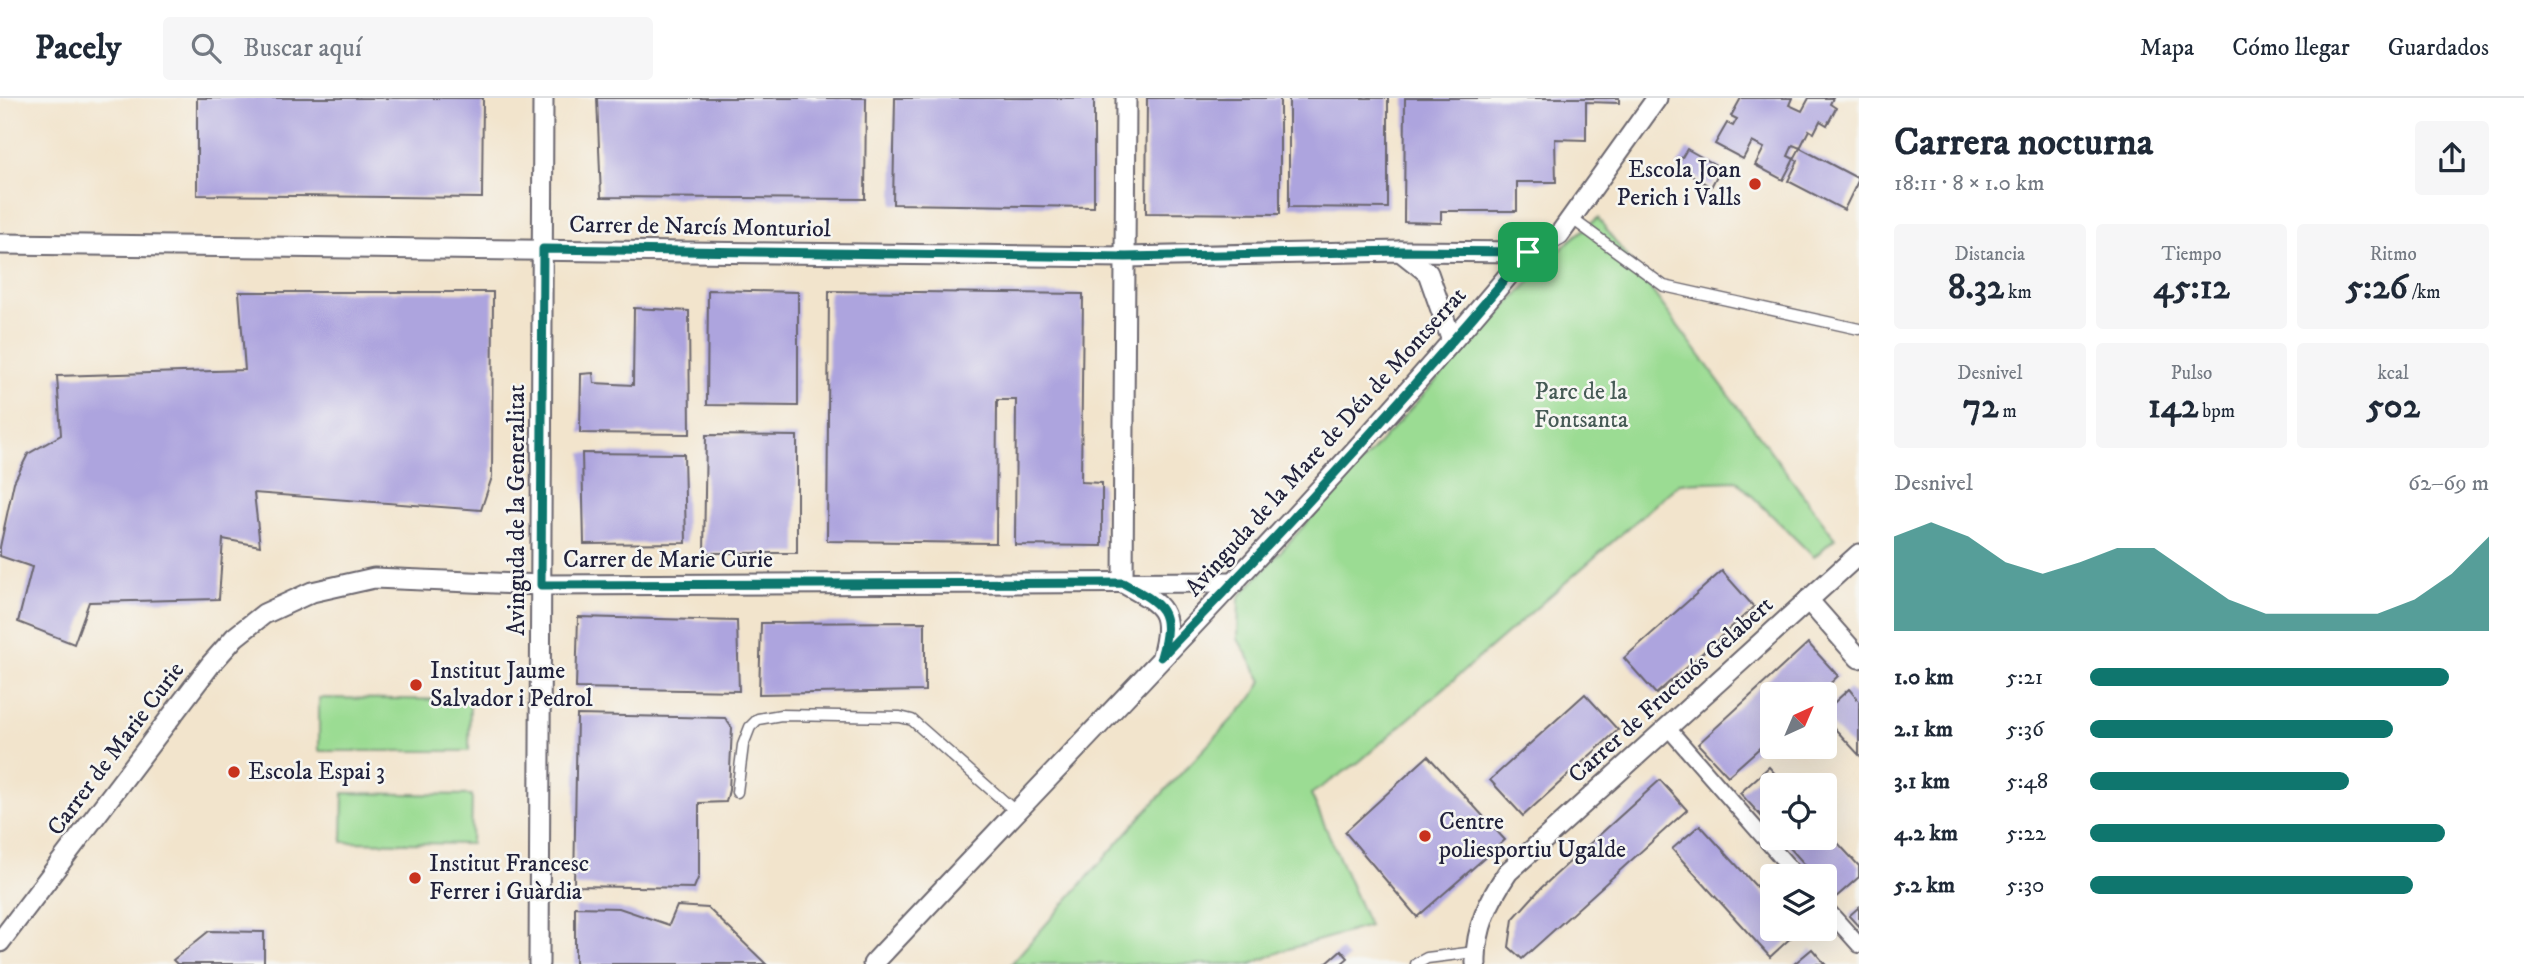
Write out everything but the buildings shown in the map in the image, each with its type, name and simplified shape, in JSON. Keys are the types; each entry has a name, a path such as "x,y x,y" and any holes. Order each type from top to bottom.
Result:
{"street":[{"name":"Avinguda de la Generalitat","path":"539,964 543,98"},
{"path":"1123,583 1126,98"},
{"name":"Avinguda de la Mare de Déu de Montserrat","path":"873,964 1015,811 1235,582 1372,432 1528,252 1559,234 1657,98"},
{"name":"Carrer de Narcís Monturiol","path":"0,244 1126,257 1400,251 1528,252"},
{"path":"1400,251 1429,272 1452,341"},
{"name":"Carrer de Fructuós Gelabert","path":"1476,958 1480,927 1489,904 1508,872 1859,554"},
{"name":"Carrer de Marie Curie","path":"0,942 211,664 235,637 264,614 312,592 374,578 541,585 1235,582"},
{"name":"Carrer de Marie Curie","path":"1123,583 1155,601 1164,612 1169,632 1161,657"},
{"path":"1808,600 1859,658"},
{"path":"1667,727 1787,864"},
{"path":"1837,921 1859,946"}],"lane":[{"path":"1571,218 1664,286 1859,329"},
{"path":"737,792 743,745 758,719 781,715 900,717 912,720 1015,811"},
{"path":"1416,964 1427,958 1476,958"}],"green space":[{"name":"Parc de la Fontsanta","path":"1598,218 1835,538 1814,557 1737,481 1680,483 1359,762 1311,794 1369,926 1285,950 1251,964 1011,964 1144,813 1253,697 1262,681 1238,639 1239,597 1455,360 1567,243"},
{"path":"319,698 470,700 469,751 319,751"},
{"path":"343,793 472,795 471,844 342,842"}],"place":[{"name":"Escola Joan Perich i Valls","path":"1755,184"},
{"name":"Institut Jaume Salvador i Pedrol","path":"416,685"},
{"name":"Escola Espai 3","path":"234,772"},
{"name":"Centre poliesportiu Ugalde","path":"1425,836"},
{"name":"Institut Francesc Ferrer i Guàrdia","path":"415,878"}],"route":[{"path":"543,249 1126,257 1400,251 1528,252 1372,432 1235,582 1161,657 1169,632 1164,612 1155,601 1123,583 541,585 543,249"}]}
